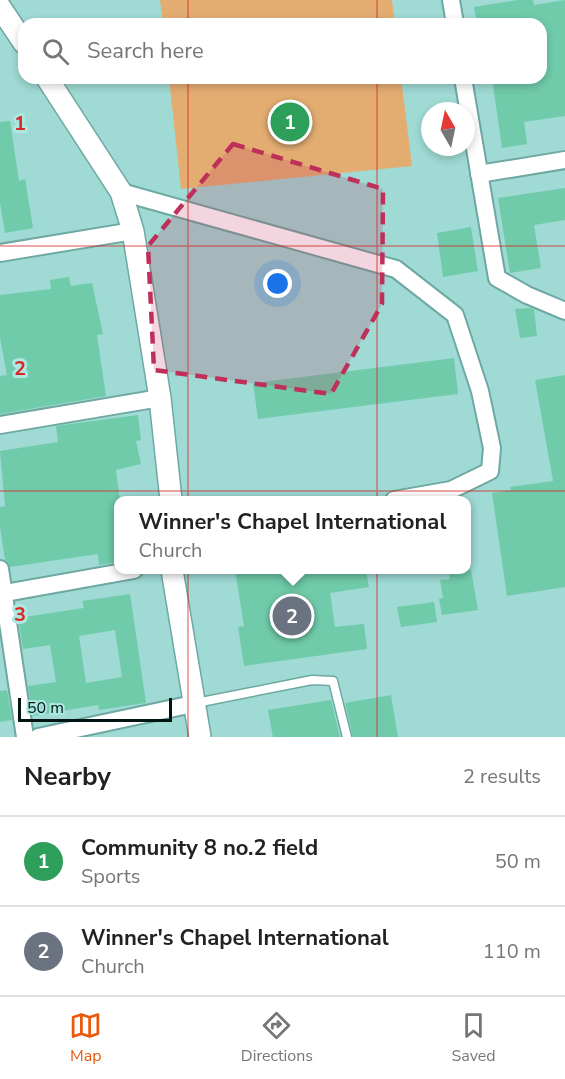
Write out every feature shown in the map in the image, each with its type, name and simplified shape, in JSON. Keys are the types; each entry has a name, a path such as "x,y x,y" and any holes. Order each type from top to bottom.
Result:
{"street":[{"path":"451,0 453,18"},
{"path":"0,7 18,34"},
{"path":"51,84 121,192 133,231 160,398 170,496"},
{"path":"464,84 498,278 527,295 565,310"},
{"path":"479,174 565,160"},
{"path":"121,192 396,269 455,315 480,391 492,448 490,471 451,490 420,496"},
{"path":"0,253 133,231"},
{"path":"0,425 160,398"},
{"path":"0,569 25,737"},
{"path":"2,593 114,573"},
{"path":"173,574 200,737"},
{"path":"38,737 193,704"}],"lane":[{"path":"193,704 312,680 333,681 347,737"}],"highlighted area":[{"path":"233,144 383,189 382,304 331,394 154,370 148,246"}],"shaded area":[{"path":"160,0 392,0 394,18 162,18"},
{"path":"170,84 402,84 412,166 181,189"}],"building":[{"path":"518,0 533,0 534,5 565,0 565,116 524,122 527,144 502,148 493,84 547,84 547,18 476,18 474,7"},
{"path":"10,121 19,181 25,179 33,228 5,233 0,203 0,122"},
{"path":"565,188 565,220 534,225 541,268 510,273 498,198"},
{"path":"471,227 478,271 443,277 437,233"},
{"path":"69,277 71,286 92,283 103,334 97,335 106,396 0,414 0,376 7,375 0,338 0,295 51,289 50,280"},
{"path":"515,309 534,309 537,336 520,338"},
{"path":"454,358 458,394 258,419 253,383"},
{"path":"565,375 565,587 507,596 492,493 511,490 510,487 553,481 535,380"},
{"path":"138,415 141,440 136,441 141,464 116,470 119,496 114,496 114,563 99,565 98,554 10,567 5,560 0,527 0,507 5,506 0,451 58,442 56,426"},
{"path":"471,570 478,610 442,615 439,599 443,598 440,580 450,579 449,574 471,574"},
{"path":"236,574 367,574 369,587 330,593 335,627 364,624 367,649 244,666 238,627 244,626"},
{"path":"130,594 146,703 99,710 98,705 32,716 28,686 56,682 50,645 23,649 18,618 84,608 82,601","holes":["115,630 122,677 86,683 79,636"]},
{"path":"434,602 437,622 401,627 397,607"},
{"path":"7,690 12,720 0,722 0,691"},
{"path":"391,695 398,737 353,737 345,703"},
{"path":"331,700 340,737 273,737 268,710"}],"place":[{"name":"Community 8 no.2 field","path":"290,122"},
{"name":"Winner's Chapel International","path":"292,616"}]}
